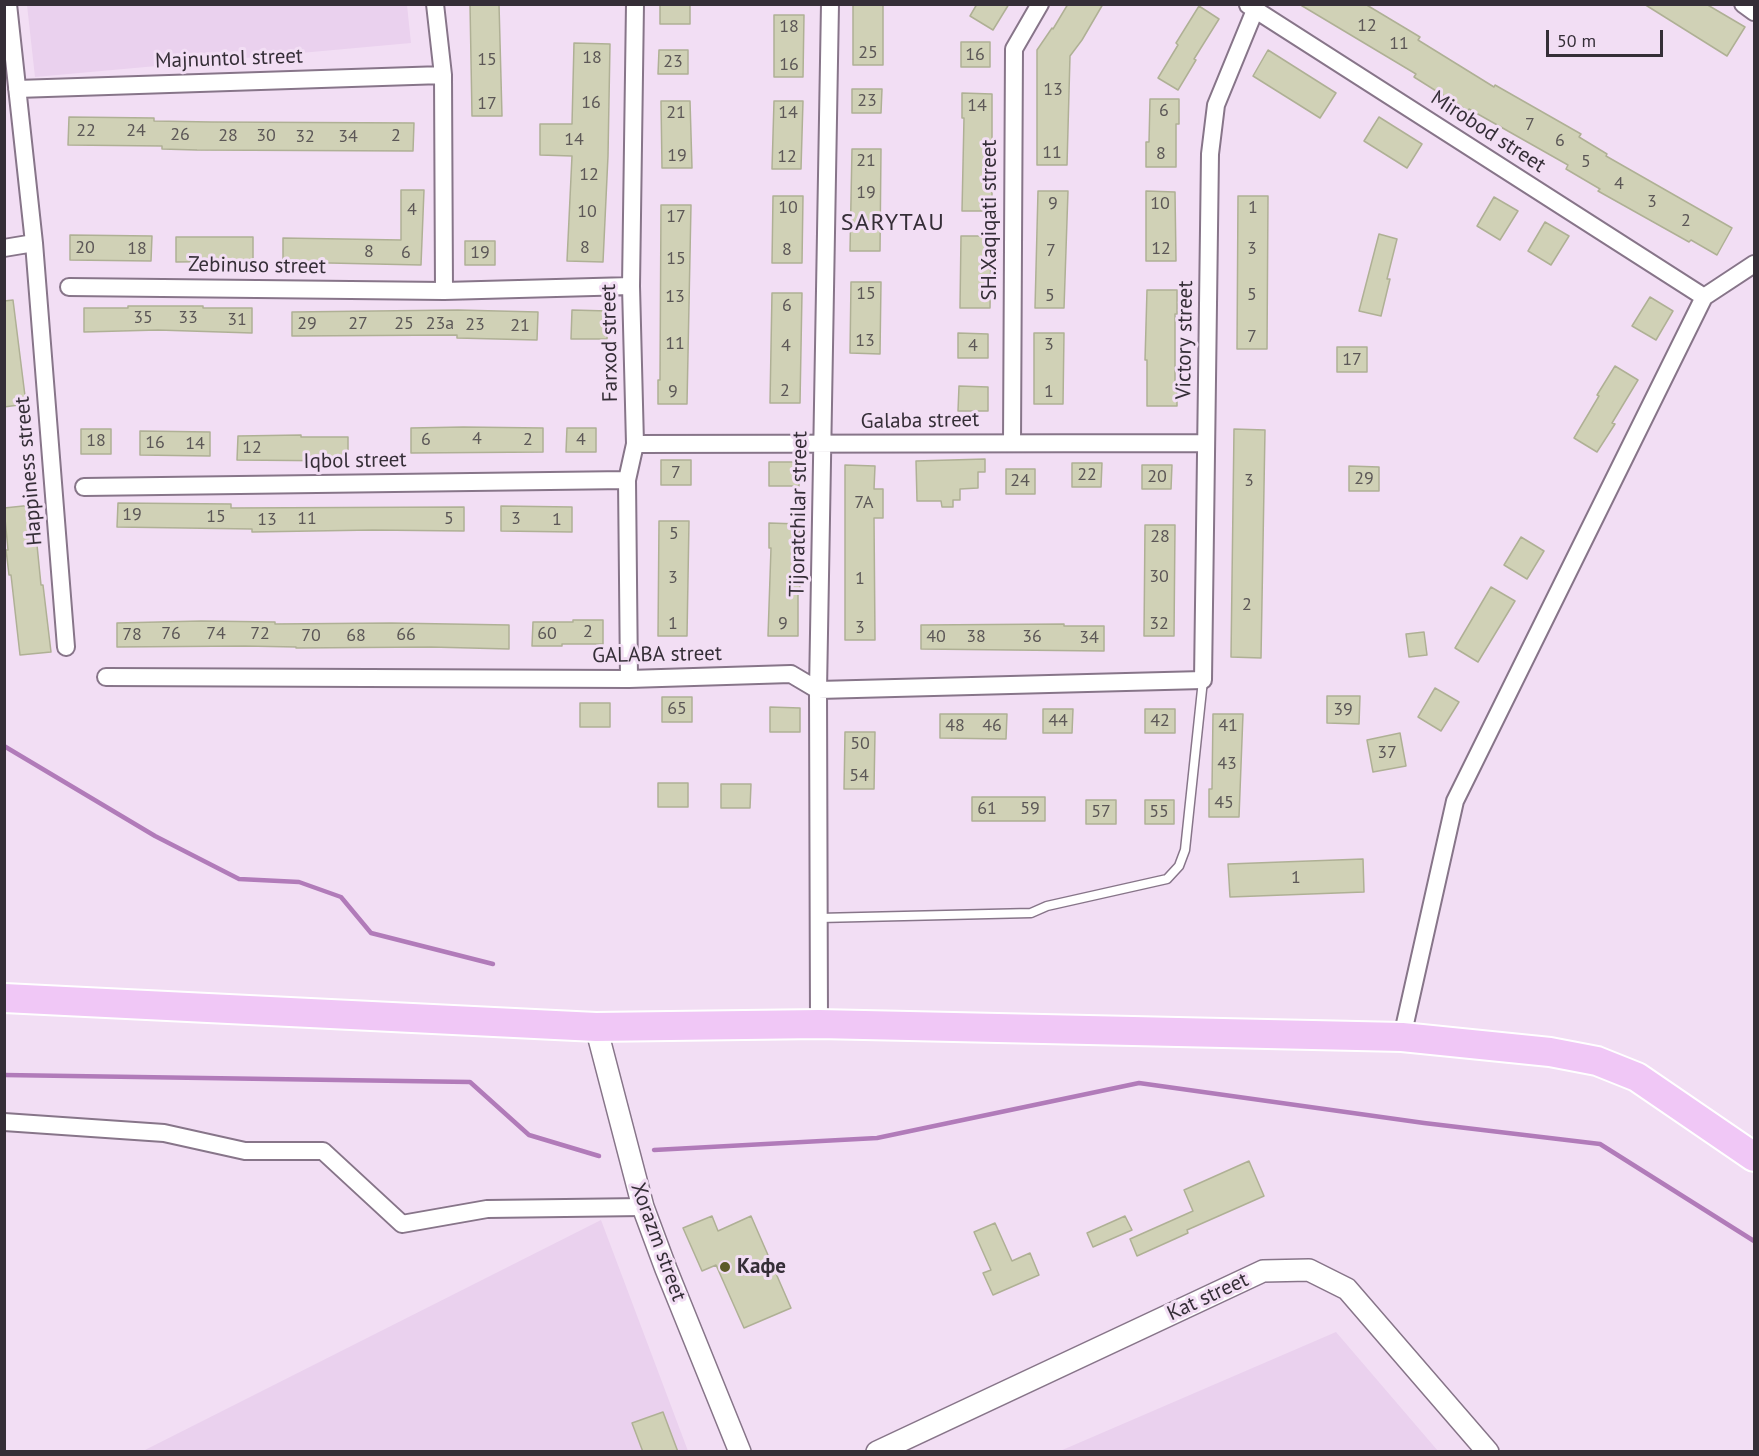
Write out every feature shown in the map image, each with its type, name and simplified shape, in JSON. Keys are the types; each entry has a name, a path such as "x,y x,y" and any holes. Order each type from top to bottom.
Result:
{"highway":[{"path":"4,998 596,1027 819,1024 1402,1037 1550,1052 1597,1061 1637,1077 1755,1157"}],"street":[{"name":"Happiness street","path":"9,4 34,243 66,647"},
{"path":"435,4 444,75 444,291"},
{"name":"Farxod street","path":"629,679 627,480 634,444 631,286 635,4"},
{"name":"Tijoratchilar street","path":"819,1024 818,690 830,4"},
{"name":"SH.Xaqiqati street","path":"1012,443 1014,49 1040,4"},
{"path":"1743,4 1755,12"},
{"name":"Mirobod street","path":"1251,7 1704,297"},
{"name":"Victory street","path":"1203,680 1210,154 1215,105 1251,7"},
{"name":"Majnuntol street","path":"17,89 444,75"},
{"path":"4,248 34,243"},
{"path":"1402,1037 1455,801 1704,297 1755,264"},
{"name":"Zebinuso street","path":"69,286 444,291 631,286"},
{"name":"Galaba street","path":"634,444 1206,442"},
{"name":"Iqbol street","path":"84,487 627,480"},
{"name":"GALABA street","path":"106,677 629,679 791,674 818,690"},
{"path":"818,690 1203,680"},
{"name":"Xorazm street","path":"596,1027 643,1207 740,1452"},
{"path":"4,1122 164,1133 245,1151 324,1150 402,1224 487,1209 643,1207"},
{"name":"Kat street","path":"878,1452 1263,1271 1309,1270 1347,1289 1488,1452"}],"lane":[{"path":"819,918 1031,913 1047,906 1167,879 1179,866 1185,850 1203,680"}],"shaded area":[{"path":"27,5 407,5 411,43 35,77"},
{"path":"601,1220 688,1451 141,1452"},
{"path":"1336,1332 1438,1451 1060,1451"}],"building":[{"path":"470,4 499,4 502,116 472,116"},
{"path":"660,4 690,4 690,24 660,24"},
{"path":"853,4 883,4 883,65 853,65"},
{"path":"977,4 1009,4 993,30 970,16"},
{"path":"1068,4 1103,4 1070,56 1067,165 1037,165 1037,50"},
{"path":"1299,4 1365,4 1420,37 1418,40 1494,87 1495,85 1581,134 1579,137 1607,154 1606,156 1732,228 1717,255 1691,240 1689,242 1598,191 1600,189 1566,169 1568,165 1469,109 1468,111 1414,77 1416,74"},
{"path":"1644,4 1706,4 1745,27 1727,56"},
{"path":"1199,6 1219,19 1178,90 1158,78"},
{"path":"774,15 804,15 803,77 774,77"},
{"path":"961,42 990,42 990,67 961,67"},
{"path":"574,43 610,44 603,262 567,261 572,156 540,155 540,124 572,124"},
{"path":"659,50 688,50 688,74 658,74"},
{"path":"1268,50 1336,93 1320,118 1253,76"},
{"path":"852,89 882,89 881,113 852,113"},
{"path":"962,93 992,94 992,211 962,211 964,118 962,118"},
{"path":"1150,99 1179,99 1179,124 1176,124 1176,167 1146,167"},
{"path":"661,101 690,101 692,168 662,168"},
{"path":"774,101 803,101 801,169 772,169"},
{"path":"69,117 154,118 154,121 211,122 414,123 413,151 197,150 162,149 162,146 68,145"},
{"path":"1379,117 1422,144 1407,168 1364,141"},
{"path":"852,149 881,149 880,251 850,251"},
{"path":"401,190 424,190 421,265 283,262 283,238 401,240"},
{"path":"1038,191 1068,191 1064,308 1035,308"},
{"path":"1146,191 1175,192 1176,261 1146,261"},
{"path":"773,196 803,196 802,263 772,263"},
{"path":"1238,196 1268,196 1267,349 1237,349"},
{"path":"1494,197 1518,211 1500,240 1477,226"},
{"path":"661,205 691,205 687,404 658,404"},
{"path":"1545,222 1569,236 1551,265 1528,251"},
{"path":"1379,234 1397,239 1381,316 1359,311"},
{"path":"70,235 152,236 151,261 70,260"},
{"path":"961,236 991,236 990,308 960,308"},
{"path":"176,237 253,237 253,261 176,262"},
{"path":"465,241 495,241 495,265 465,265"},
{"path":"851,282 881,282 880,354 850,353"},
{"path":"1147,290 1177,290 1175,382 1177,382 1177,406 1147,406 1147,360 1145,360"},
{"path":"772,293 802,293 800,403 770,403"},
{"path":"1650,297 1673,311 1656,340 1632,326"},
{"path":"13,300 26,404 4,407 4,301"},
{"path":"128,306 252,308 252,333 158,330 84,332 84,308 128,308"},
{"path":"458,310 538,312 537,340 457,338 457,335 292,336 292,312"},
{"path":"572,310 608,311 607,339 571,339"},
{"path":"958,333 988,334 988,358 958,358"},
{"path":"1034,333 1064,333 1063,404 1034,404"},
{"path":"1337,347 1367,347 1367,372 1337,372"},
{"path":"1615,366 1638,380 1597,452 1574,438"},
{"path":"959,386 988,387 988,411 958,411"},
{"path":"411,428 543,428 543,452 411,453"},
{"path":"567,428 596,428 596,452 566,452"},
{"path":"81,429 111,429 111,454 81,454"},
{"path":"1234,429 1265,430 1261,658 1231,657"},
{"path":"140,431 210,432 210,456 140,455"},
{"path":"301,435 301,437 348,437 348,461 237,460 238,436"},
{"path":"985,459 985,472 978,472 978,488 960,489 960,500 953,500 953,507 942,507 941,501 917,501 916,461"},
{"path":"661,460 691,460 691,485 661,485"},
{"path":"769,462 799,462 799,486 769,486"},
{"path":"1072,463 1102,463 1101,487 1072,487"},
{"path":"845,465 875,466 874,489 883,489 883,518 874,518 875,640 845,640"},
{"path":"1142,465 1172,465 1171,489 1142,489"},
{"path":"1349,466 1379,467 1379,491 1349,491"},
{"path":"1006,469 1035,469 1035,494 1006,494"},
{"path":"118,503 231,504 231,508 464,507 464,531 252,532 252,529 117,527"},
{"path":"33,505 51,652 20,655 6,550 8,550 4,508"},
{"path":"501,506 572,507 572,532 501,531"},
{"path":"659,521 689,521 687,636 658,636"},
{"path":"769,523 799,524 798,636 768,636 771,548 769,548"},
{"path":"1145,525 1175,525 1174,636 1144,636"},
{"path":"1521,537 1544,551 1527,579 1504,565"},
{"path":"1491,587 1515,601 1478,662 1455,648"},
{"path":"573,620 603,620 603,644 532,646 533,622 573,622"},
{"path":"275,622 275,624 509,625 509,649 117,647 117,623"},
{"path":"1064,624 1064,626 1104,626 1104,651 921,649 921,625"},
{"path":"1424,632 1427,655 1409,657 1406,634"},
{"path":"1435,688 1459,702 1441,731 1418,717"},
{"path":"1327,696 1360,696 1359,724 1327,723"},
{"path":"662,697 692,697 692,722 662,722"},
{"path":"580,703 610,703 610,727 580,727"},
{"path":"770,707 800,708 800,732 770,732"},
{"path":"1043,709 1073,709 1072,733 1043,733"},
{"path":"1145,709 1175,709 1175,733 1145,733"},
{"path":"940,714 1007,714 1006,739 940,738"},
{"path":"1213,714 1243,714 1239,817 1209,817 1209,789 1212,789"},
{"path":"845,732 875,732 874,789 844,789"},
{"path":"1400,733 1406,766 1373,772 1367,740"},
{"path":"658,783 688,783 688,807 658,807"},
{"path":"721,784 751,784 750,808 721,808"},
{"path":"972,797 1045,797 1045,821 972,821"},
{"path":"1086,800 1116,800 1116,824 1086,824"},
{"path":"1145,800 1174,800 1174,824 1145,824"},
{"path":"1363,859 1364,892 1230,897 1228,864"},
{"path":"1249,1161 1264,1196 1187,1230 1188,1233 1137,1256 1130,1239 1193,1211 1184,1190"},
{"path":"712,1216 718,1231 751,1216 791,1308 744,1328 716,1265 702,1271 683,1228"},
{"path":"1125,1216 1132,1230 1093,1247 1087,1233"},
{"path":"995,1223 1012,1261 1030,1253 1039,1275 993,1295 983,1273 991,1270 974,1232"},
{"path":"663,1412 678,1452 643,1452 632,1423"}],"waterway":[{"path":"4,746 155,836 239,879 299,882 341,897 371,933 493,964"},
{"path":"4,1075 470,1082 529,1135 599,1156"},
{"path":"654,1150 877,1138 1139,1083 1424,1123 1600,1144 1754,1241"}],"place":[{"name":"Кафе","path":"725,1267"}],"district":[{"name":"SARYTAU","path":"893,223"}]}
